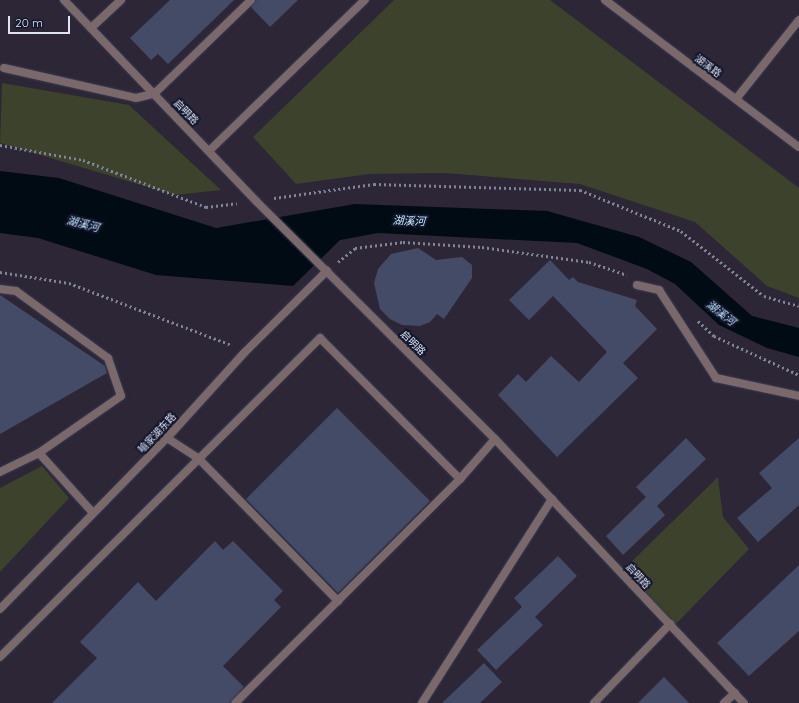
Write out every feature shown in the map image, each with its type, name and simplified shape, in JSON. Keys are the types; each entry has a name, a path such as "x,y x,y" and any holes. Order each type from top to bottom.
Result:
{"street":[{"name":"启明路","path":"64,0 256,201 495,439 744,703"},
{"path":"91,28 121,0"},
{"path":"4,68 136,98 154,94 252,0"},
{"path":"209,152 365,0"},
{"name":"湖溪路","path":"605,0 799,147"},
{"path":"736,99 799,20"},
{"name":"喻家湖东路","path":"0,609 167,438 244,353 326,270"},
{"path":"637,285 659,290 716,378 799,396"},
{"path":"0,289 16,291 108,358 121,396 39,453 0,472"},
{"path":"0,657 320,338 460,479"},
{"path":"167,438 199,459 338,601"},
{"path":"236,703 460,479 495,439"},
{"path":"39,453 93,513"},
{"path":"422,703 552,499"},
{"path":"594,703 670,624"},
{"path":"724,703 735,693"}],"path":[{"path":"0,145 83,160 206,207 374,184 580,190 681,232 764,296 799,306"},
{"path":"326,270 355,248 403,242 482,247 589,262 633,278"},
{"path":"0,272 69,283 176,327 222,340 244,353"},
{"path":"697,320 714,336 799,375"}],"shaded area":[{"path":"0,0 799,0 799,703 0,703"}],"green space":[{"path":"394,0 550,0 799,188 799,298 767,286 695,222 580,184 445,173 369,174 296,184 253,137"},
{"path":"2,83 129,105 221,190 175,195 0,143"},
{"path":"42,466 69,498 0,572 0,488"},
{"path":"718,477 723,517 749,549 675,625 623,570"}],"water":[{"name":"湖溪河","path":"0,171 59,178 216,228 355,204 547,211 639,237 691,262 752,316 799,328 799,357 767,348 719,325 675,284 647,269 577,243 378,233 340,240 293,286 156,275 38,238 0,233"}],"building":[{"path":"170,0 234,0 168,64 158,54 151,60 130,38"},
{"path":"256,0 298,0 270,27 251,7"},
{"path":"418,248 436,260 462,257 472,265 472,278 444,319 437,314 430,322 420,326 402,325 390,319 380,309 374,283 378,269 391,254"},
{"path":"550,260 569,280 573,277 578,282 637,300 635,306 657,329 623,363 638,378 557,457 498,395 518,374 526,382 551,356 579,382 607,352 553,296 529,320 509,300"},
{"path":"0,295 105,366 107,373 0,434"},
{"path":"337,408 430,501 338,593 246,499"},
{"path":"686,438 706,459 657,506 665,515 623,555 606,536 646,497 636,487"},
{"path":"799,438 799,505 758,542 737,518 772,488 759,473"},
{"path":"215,541 223,550 233,541 283,591 274,600 281,607 223,666 244,687 230,703 52,703 97,658 80,642 138,582 156,601"},
{"path":"558,556 577,576 535,617 543,625 496,670 477,650 522,607 514,598"},
{"path":"799,565 799,631 749,676 717,643"},
{"path":"484,663 502,682 480,703 442,703"},
{"path":"664,677 689,703 638,703"}]}
